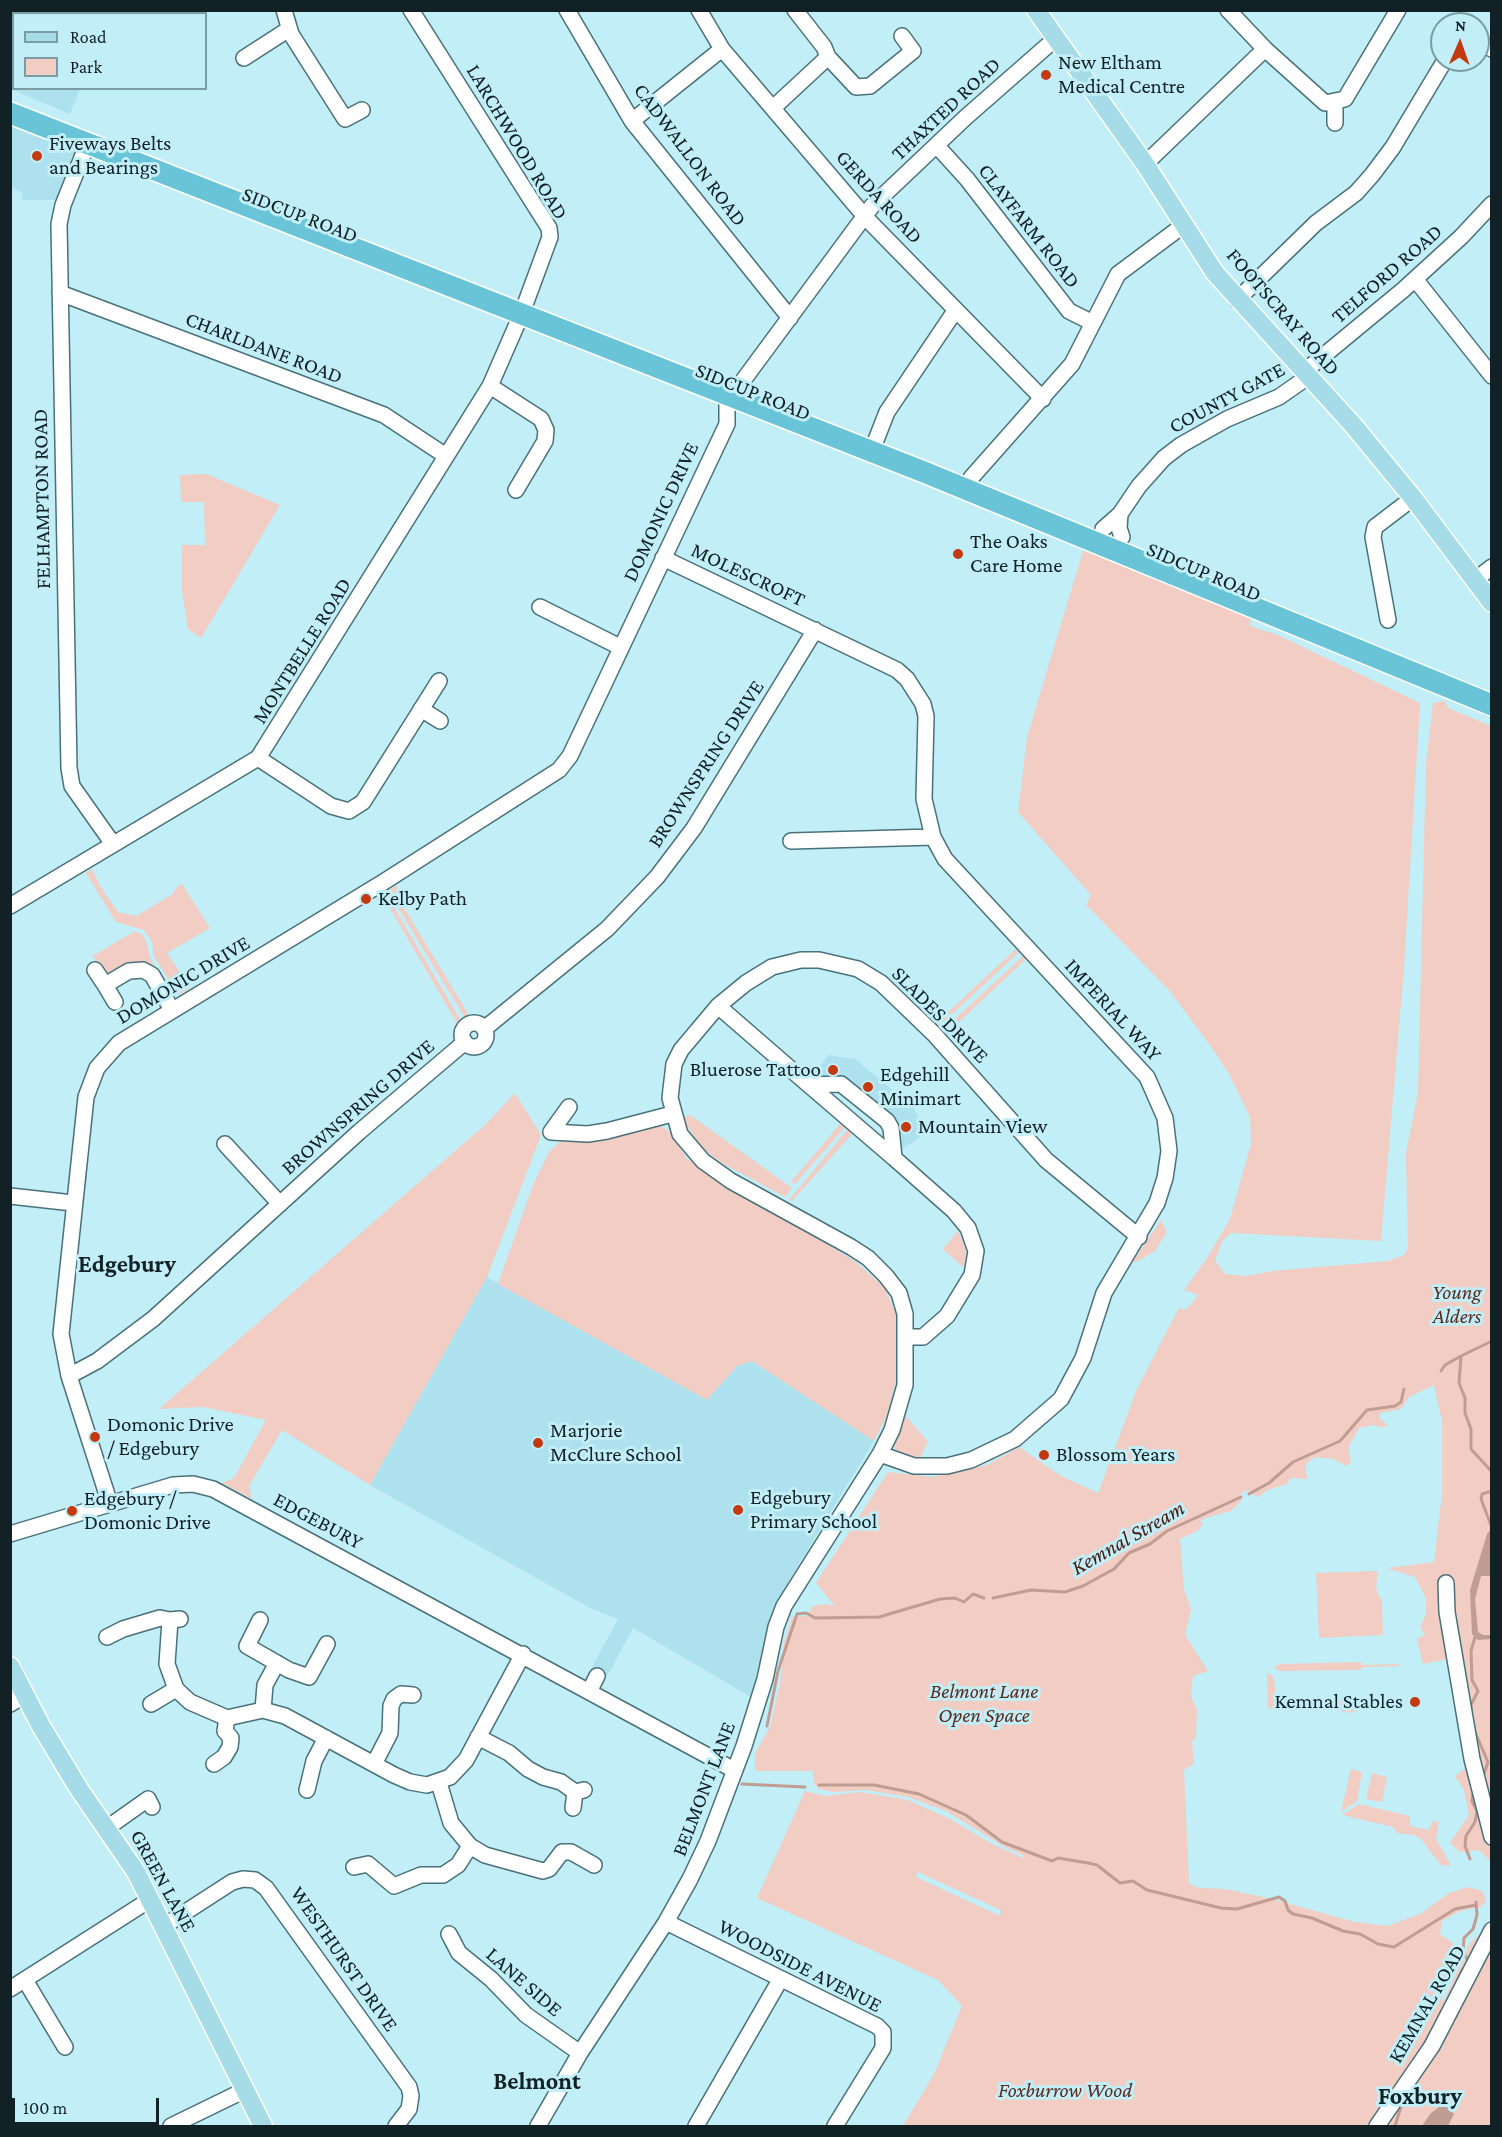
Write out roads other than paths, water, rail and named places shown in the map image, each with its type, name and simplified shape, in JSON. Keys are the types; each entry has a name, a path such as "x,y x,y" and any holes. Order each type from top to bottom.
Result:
{"highway":[{"name":"SIDCUP ROAD","path":"10,100 521,314"},
{"name":"SIDCUP ROAD","path":"10,113 84,152 521,314 876,440 1113,533 1491,691"},
{"name":"SIDCUP ROAD","path":"731,389 1491,705"}],"main road":[{"name":"FOOTSCRAY ROAD","path":"1036,10 1145,164 1215,273 1237,300 1307,374 1413,498 1485,591"},
{"name":"GREEN LANE","path":"10,1666 17,1700 107,1828 151,1899 263,2127"}],"street":[{"path":"284,10 289,29 345,119 362,110"},
{"name":"LARCHWOOD ROAD","path":"411,10 549,228 550,237 521,314"},
{"name":"CADWALLON ROAD","path":"567,10 632,121 790,318"},
{"name":"GERDA ROAD","path":"699,10 722,49 865,216 1043,399"},
{"path":"795,10 850,84 863,88 870,86 913,51 902,36"},
{"path":"1228,10 1265,50 1325,103 1345,99 1398,10"},
{"path":"244,58 289,29"},
{"name":"THAXTED ROAD","path":"731,389 790,318 865,216 937,146 1055,39"},
{"path":"632,121 722,49"},
{"path":"1145,164 1265,50"},
{"path":"773,108 828,57"},
{"path":"1237,300 1316,223 1356,193 1393,147 1438,72"},
{"path":"1335,101 1335,123"},
{"name":"CLAYFARM ROAD","path":"937,146 967,179 1069,311 1093,323"},
{"name":"FELHAMPTON ROAD","path":"84,152 63,206 59,224 69,768 72,786 113,844"},
{"name":"TELFORD ROAD","path":"1307,374 1461,237 1491,204"},
{"path":"971,478 1072,364 1118,274 1185,224"},
{"path":"1415,279 1491,376"},
{"name":"CHARLDANE ROAD","path":"60,293 384,416 446,456"},
{"path":"876,440 887,412 956,311"},
{"name":"MONTBELLE ROAD","path":"10,906 258,758 268,746 490,386 521,314"},
{"name":"COUNTY GATE","path":"1113,533 1120,514 1144,481 1181,445 1227,419 1280,397 1307,374"},
{"path":"490,386 541,419 546,430 545,441 516,490"},
{"name":"DOMONIC DRIVE","path":"110,1504 69,1376 61,1334 73,1203 86,1097 94,1074 119,1043 382,883 559,770 570,756 727,423 727,404 731,389"},
{"path":"1388,620 1373,537 1375,527 1413,498"},
{"name":"MOLESCROFT","path":"663,558 815,630"},
{"path":"1485,591 1491,567"},
{"path":"540,608 620,647"},
{"name":"IMPERIAL WAY","path":"815,630 897,670 915,690 926,716 923,785 926,813 933,837 945,859 1147,1077 1156,1093 1166,1123 1168,1161 1157,1203 1104,1293 1083,1358 1068,1388 1052,1409 1028,1430 998,1449 950,1465 914,1466 880,1454"},
{"name":"BROWNSPRING DRIVE","path":"69,1376 97,1360 153,1319 465,1042 475,1047 482,1044 486,1035 484,1029 606,929 657,877 694,828 815,630"},
{"path":"258,758 331,806 349,811 363,802 439,681"},
{"path":"422,709 440,721"},
{"path":"791,841 933,837"},
{"name":"SLADES DRIVE","path":"880,1454 892,1430 905,1384 907,1337 905,1314 898,1293 868,1258 731,1181 703,1161 680,1134 672,1114 670,1098 674,1064 691,1036 718,1006 758,974 787,963 819,960 858,969 881,983 934,1034 1046,1160 1138,1237"},
{"path":"95,970 115,1002"},
{"path":"105,985 129,970 143,970 152,975 172,1010"},
{"path":"718,1006 954,1210 968,1228 976,1251 972,1275 947,1316 922,1336 907,1337"},
{"path":"809,1085 847,1086 887,1121 891,1128 894,1158"},
{"path":"569,1107 551,1132 588,1134 672,1114"},
{"name":"BROWNSPRING DRIVE","path":"225,1144 280,1204"},
{"path":"10,1196 73,1203"},
{"name":"BELMONT LANE","path":"538,2127 580,2053 666,1922 708,1841 765,1679 776,1627 784,1606 880,1454"},
{"name":"EDGEBURY","path":"10,1534 173,1485 193,1484 213,1489 590,1690 734,1770"},
{"path":"1446,1583 1447,1612 1472,1759 1491,1837"},
{"path":"107,1638 123,1629 160,1618 175,1619 167,1664 176,1689 204,1710 227,1718 263,1710 285,1716 410,1782 427,1785 440,1783 463,1765 523,1654"},
{"path":"260,1620 247,1646 309,1677 327,1644"},
{"path":"263,1710 265,1685 277,1663"},
{"path":"590,1690 597,1676"},
{"path":"151,1704 176,1689"},
{"path":"374,1764 390,1733 394,1699 401,1694 412,1695"},
{"path":"214,1764 230,1747 231,1738 225,1731 227,1718"},
{"path":"478,1737 509,1753 543,1778 561,1782 577,1797"},
{"path":"307,1790 304,1773 314,1761 326,1738"},
{"path":"440,1783 451,1823 470,1846 485,1855 534,1870 549,1869 562,1852 571,1852 594,1865"},
{"path":"107,1828 148,1800"},
{"path":"354,1867 368,1864 394,1886 421,1875 443,1875 458,1865 470,1846"},
{"name":"WESTHURST DRIVE","path":"164,1926 232,1882 243,1879 255,1880 266,1888 409,2087 411,2096 409,2109 396,2127"},
{"path":"10,1989 151,1899"},
{"name":"WOODSIDE AVENUE","path":"666,1922 877,2026 883,2032 883,2048 835,2127"},
{"name":"KEMNAL ROAD","path":"1377,2127 1432,2046 1491,1930"},
{"name":"LANE SIDE","path":"449,1934 459,1953 491,1979 526,2015 580,2053"},
{"path":"25,1980 65,2047"},
{"path":"696,2127 780,1980"},
{"path":"171,2127 244,2090"}],"waterway":[{"path":"1492,1341 1461,1356 1459,1383 1465,1398 1465,1413 1471,1429 1471,1449 1492,1472"},
{"name":"Kemnal Stream","path":"1441,1371 1445,1365 1461,1356"},
{"name":"Kemnal Stream","path":"1249,1494 1269,1483 1293,1462 1340,1441 1367,1410 1395,1406 1401,1402 1404,1389"},
{"path":"1492,1491 1482,1494 1481,1499 1492,1528"},
{"name":"Kemnal Stream","path":"993,1598 1031,1590 1065,1592 1083,1586 1114,1569 1129,1553 1150,1544 1167,1531 1241,1497"},
{"name":"Kemnal Stream","path":"767,1726 778,1671 797,1614 806,1613 815,1618 879,1617 940,1599 955,1598 964,1602 973,1594 984,1598"},
{"path":"1471,1714 1471,1705 1478,1691 1472,1680 1471,1651 1475,1637"},
{"path":"1475,1732 1488,1762 1484,1774"},
{"path":"742,1784 805,1787"},
{"path":"819,1785 874,1785 919,1794 966,1815 1002,1842 1052,1861 1058,1858 1097,1865 1120,1883 1133,1881 1147,1890 1221,1908 1237,1909 1279,1897 1285,1901 1288,1910 1293,1914 1312,1918 1343,1931 1360,1934 1378,1944 1394,1947 1455,1909 1476,1905"},
{"path":"1470,1859 1465,1846 1466,1836 1475,1822 1477,1811 1472,1801 1473,1794"},
{"path":"1467,1959 1463,1950 1464,1938 1473,1929 1477,1915 1476,1902"},
{"path":"1458,1979 1463,1969"},
{"path":"1419,2053 1431,2032"},
{"path":"1395,2126 1403,2100"}],"place":[{"name":"New Eltham Medical Centre","path":"1046,75"},
{"name":"Fiveways Belts and Bearings","path":"37,156"},
{"name":"The Oaks Care Home","path":"958,554"},
{"name":"Kelby Path","path":"366,899"},
{"name":"Bluerose Tattoo","path":"833,1070"},
{"name":"Edgehill Minimart","path":"868,1087"},
{"name":"Mountain View","path":"906,1127"},
{"name":"Domonic Drive / Edgebury","path":"95,1437"},
{"name":"Marjorie McClure School","path":"538,1443"},
{"name":"Blossom Years","path":"1044,1455"},
{"name":"Edgebury Primary School","path":"738,1510"},
{"name":"Edgebury / Domonic Drive","path":"72,1511"},
{"name":"Kemnal Stables","path":"1415,1702"}],"district":[{"name":"Edgebury","path":"127,1265"},
{"name":"Belmont","path":"537,2082"},
{"name":"Foxbury","path":"1420,2097"}],"park label":[{"name":"Young Alders","path":"1457,1305"},
{"name":"Belmont Lane Open Space","path":"984,1704"},
{"name":"Foxburrow Wood","path":"1065,2091"}]}
